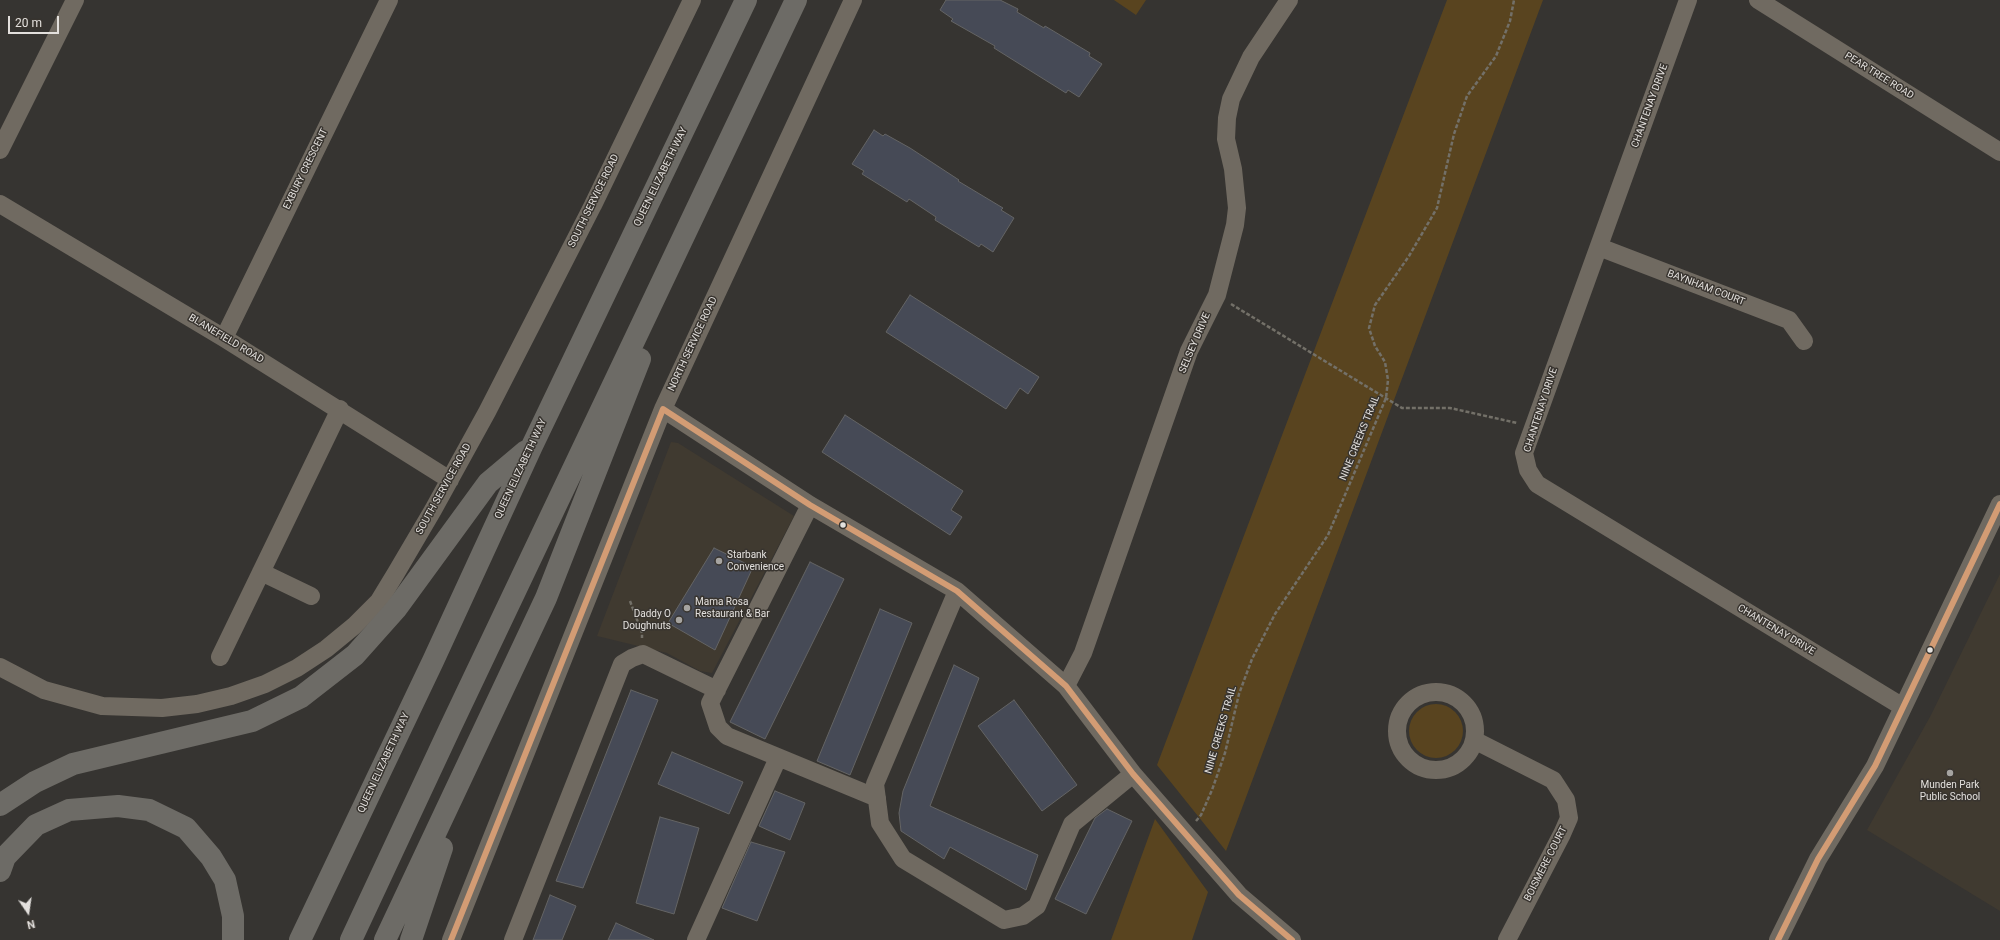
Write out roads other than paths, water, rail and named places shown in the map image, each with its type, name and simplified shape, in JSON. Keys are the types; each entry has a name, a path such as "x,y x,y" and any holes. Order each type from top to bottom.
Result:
{"highway":[{"name":"QUEEN ELIZABETH WAY","path":"300,940 532,446 746,0"},
{"path":"351,940 796,0"},
{"path":"385,940 546,598 636,373 684,236"},
{"path":"0,804 35,782 73,764 252,721 301,697 356,655 396,609 488,483 532,446"},
{"path":"411,940 473,753"},
{"path":"0,871 6,857 36,825 69,810 118,806 149,810 186,828 211,857 225,880 234,916 233,940"}],"street":[{"path":"0,150 75,0"},
{"name":"EXBURY CRESCENT","path":"224,338 389,0"},
{"name":"SOUTH SERVICE ROAD","path":"0,667 44,690 102,706 162,708 197,704 231,696 265,684 296,668 326,649 354,626 378,601 450,480 487,412 593,205 692,0"},
{"name":"NORTH SERVICE ROAD","path":"451,940 663,409 853,0"},
{"name":"SELSEY DRIVE","path":"1066,686 1083,652 1189,351 1217,295 1235,225 1237,208 1233,168 1226,139 1227,118 1231,99 1251,57 1289,0"},
{"name":"CHANTENAY DRIVE","path":"1688,0 1524,453 1528,470 1537,484 1903,707"},
{"name":"PEAR TREE ROAD","path":"1758,0 2000,152"},
{"name":"BLANEFIELD ROAD","path":"0,204 224,338 450,480"},
{"name":"BAYNHAM COURT","path":"1599,246 1788,320 1804,341"},
{"path":"663,409 810,505 956,591 1066,686 1133,774 1239,895 1292,940"},
{"path":"220,657 340,410"},
{"path":"1778,940 1818,859 1874,766 2000,504"},
{"path":"810,505 710,703 718,727 727,736 877,798"},
{"path":"261,572 311,596"},
{"path":"956,591 875,784 880,823 903,859 1004,920 1023,916 1037,906 1072,824 1133,774"},
{"path":"513,940 622,664 643,654 717,690"},
{"path":"1439,691 1452,695 1463,702 1471,713 1475,726 1474,740 1469,751 1461,761 1451,767 1438,770 1426,769 1415,764 1406,756 1399,745 1396,733 1398,721 1403,708 1413,699 1425,693 1439,691"},
{"name":"BOISMERE COURT","path":"1474,740 1553,780 1566,800 1568,818 1562,834 1507,940"},
{"path":"696,940 778,758"}],"place":[{"name":"Starbank Convenience","path":"719,561"},
{"name":"Mama Rosa Restaurant & Bar","path":"687,608"},
{"name":"Daddy O Doughnuts","path":"679,620"},
{"name":"Munden Park Public School","path":"1950,773"}]}
